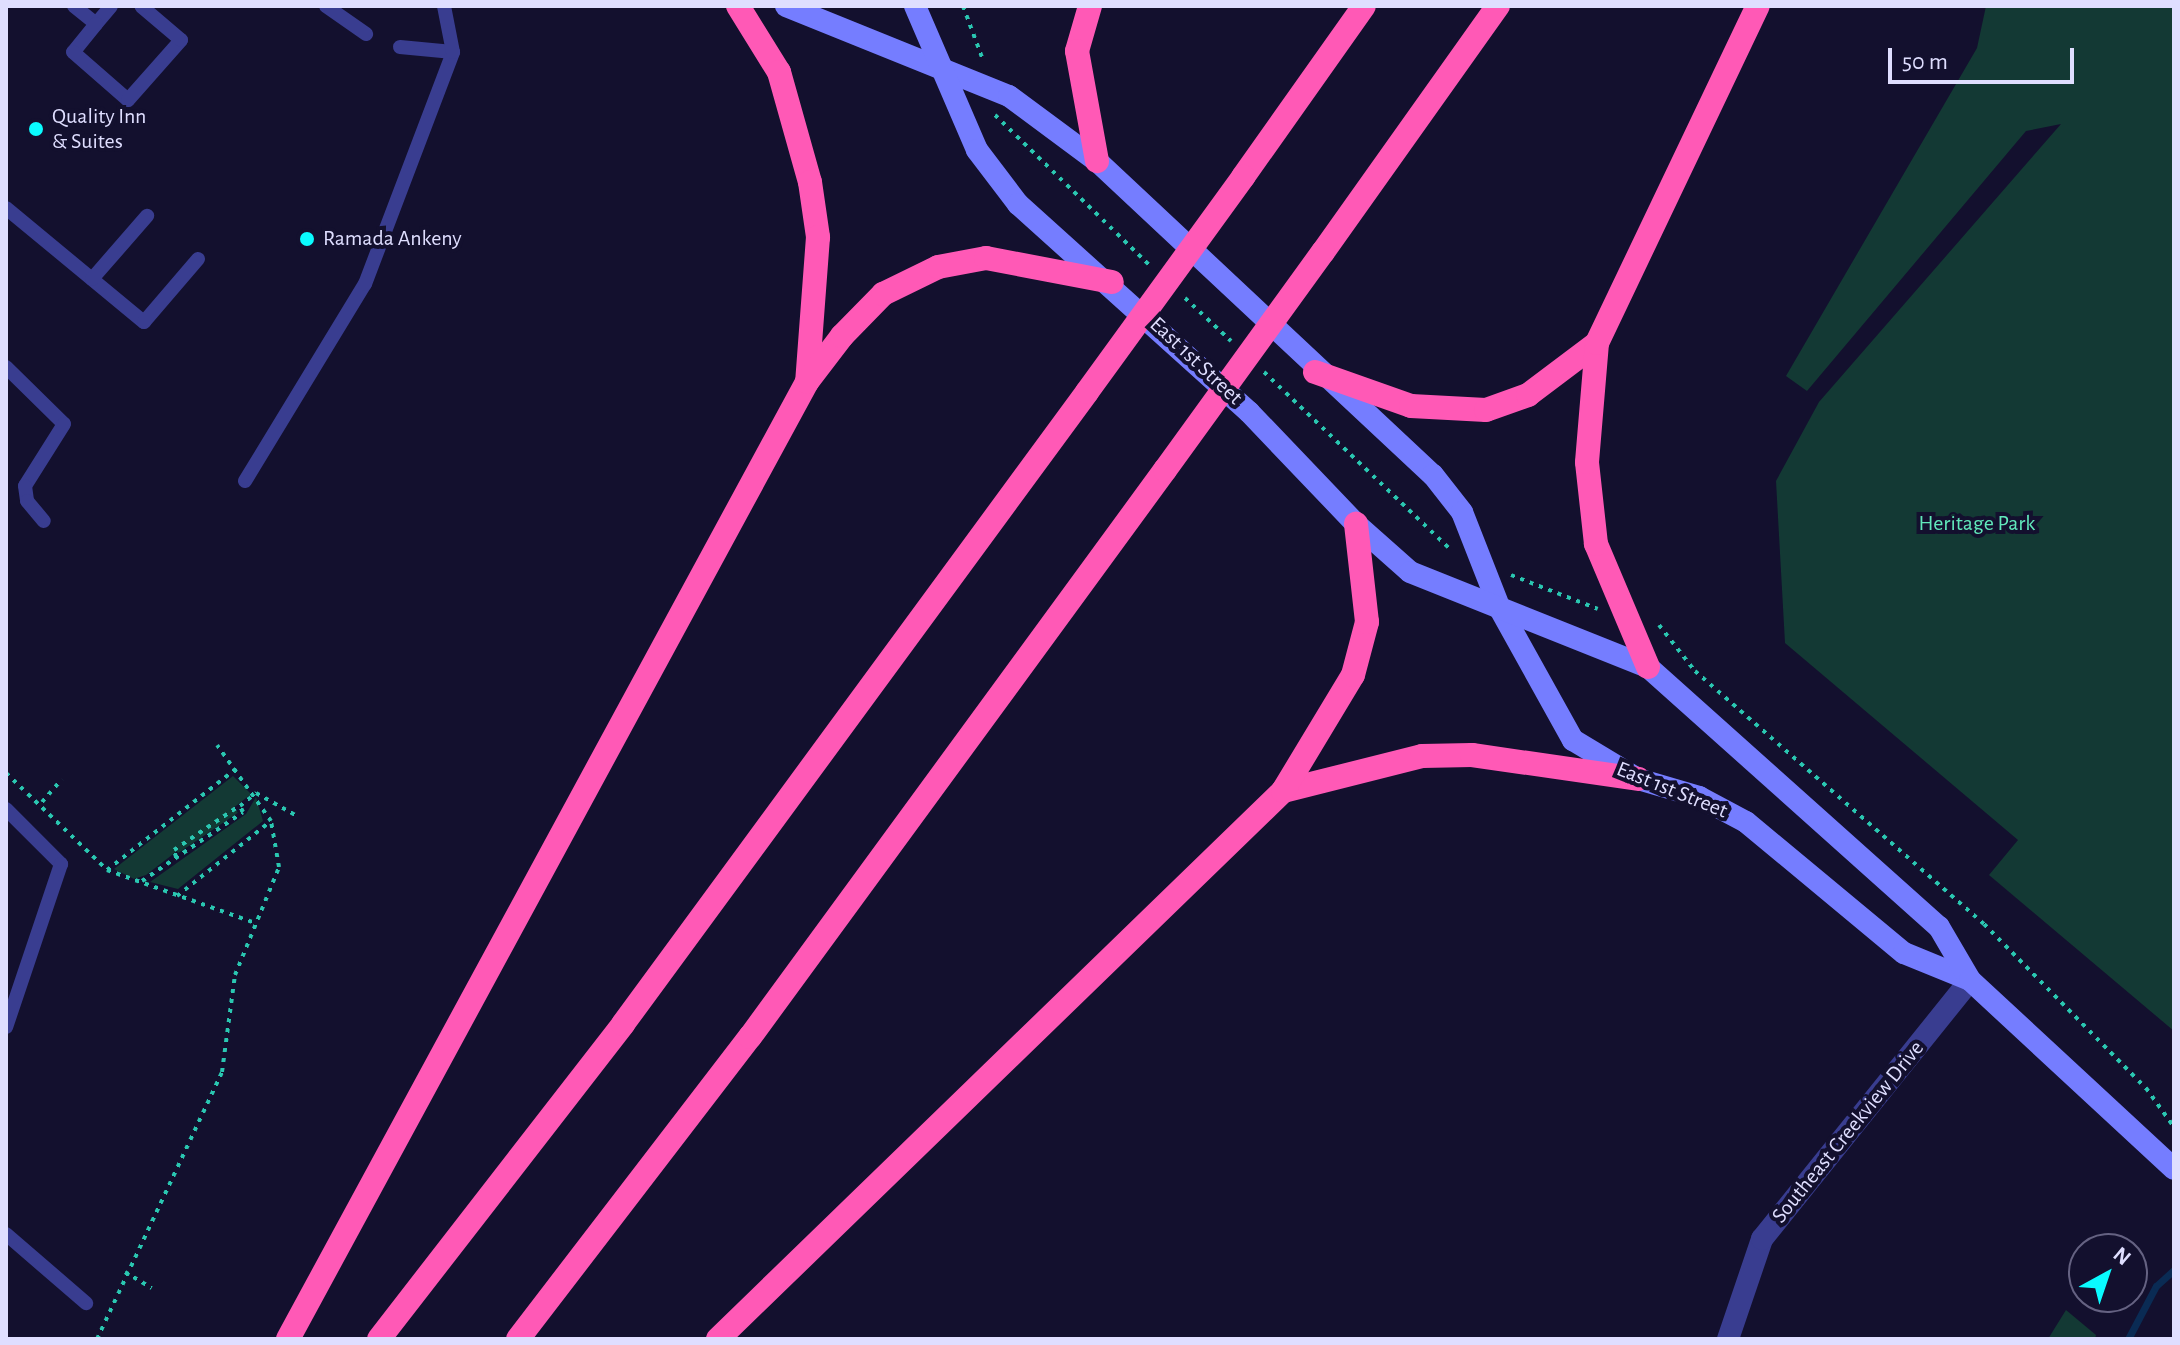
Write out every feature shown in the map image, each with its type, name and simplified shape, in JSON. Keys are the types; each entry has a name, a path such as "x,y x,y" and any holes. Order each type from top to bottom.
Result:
{"highway":[{"path":"738,6 779,72 810,182 818,237 807,382"},
{"path":"1090,6 1077,51 1097,161"},
{"path":"379,1339 651,986 1087,392 1364,6"},
{"path":"518,1339 750,1037 1165,470 1498,6"},
{"path":"1648,667 1596,544 1587,462 1597,343 1758,6"},
{"path":"288,1339 807,382 883,294 938,267 986,258 1112,282"},
{"path":"1315,372 1411,406 1486,410 1528,395 1597,343"},
{"path":"718,1339 1283,791 1353,675 1367,622 1356,524"},
{"path":"1283,791 1422,756 1472,755 1638,779"}],"main road":[{"name":"East 1st Street","path":"786,6 940,64 989,87 1097,161 1315,372 1433,475 1462,512 1500,609 1573,740 1638,779 1699,797 1746,822 1904,953 1970,980"},
{"name":"East 1st Street","path":"915,6 977,150 1018,204 1112,282 1356,524 1410,572 1648,667 1939,927 1970,980 2174,1169"}],"street":[{"name":"Southeast Creekview Drive","path":"1728,1339 1762,1239 1970,980"}],"lane":[{"path":"74,6 96,24"},
{"path":"111,6 73,52 128,100 181,40 141,6"},
{"path":"326,6 366,34"},
{"path":"245,481 365,284 453,52 444,6"},
{"path":"400,47 453,52"},
{"path":"6,208 144,322 198,259"},
{"path":"92,279 147,216"},
{"path":"6,367 64,424 25,486 27,501 44,521"},
{"path":"6,809 61,864 6,1025"},
{"path":"6,1234 86,1303"}],"path":[{"path":"963,6 1005,130 1156,272"},
{"path":"1180,294 1238,348"},
{"path":"1261,370 1447,548 1484,566 1570,595 1593,611 1618,602"},
{"path":"1655,618 1695,671 1984,924 2146,1088 2174,1127"},
{"path":"97,1339 125,1272 222,1072 230,999 255,923 279,867 271,821 256,793 217,745"},
{"path":"107,870 237,768"},
{"path":"6,773 42,802"},
{"path":"62,779 37,808 107,870 255,923"},
{"path":"240,806 243,812 180,862 174,850 256,793"},
{"path":"256,793 279,799 297,816"},
{"path":"177,896 271,821"},
{"path":"142,882 176,857"},
{"path":"125,1272 152,1288"}],"green space":[{"name":"Heritage Park","path":"1986,6 2174,6 2174,1031 1989,875 2018,840 1785,643 1776,481 1819,402 2061,124 2026,131 1807,391 1786,376 1977,48"},
{"path":"233,776 251,794 146,875 134,879 114,869"},
{"path":"256,797 263,821 178,889 150,882 246,814"},
{"path":"234,807 238,813 178,853 174,847"},
{"path":"2066,1310 2096,1335 2095,1339 2048,1339"}],"waterway":[{"path":"2128,1339 2156,1286 2174,1270"}],"place":[{"name":"Quality Inn & Suites","path":"36,129"},
{"name":"Ramada Ankeny","path":"307,239"}]}
